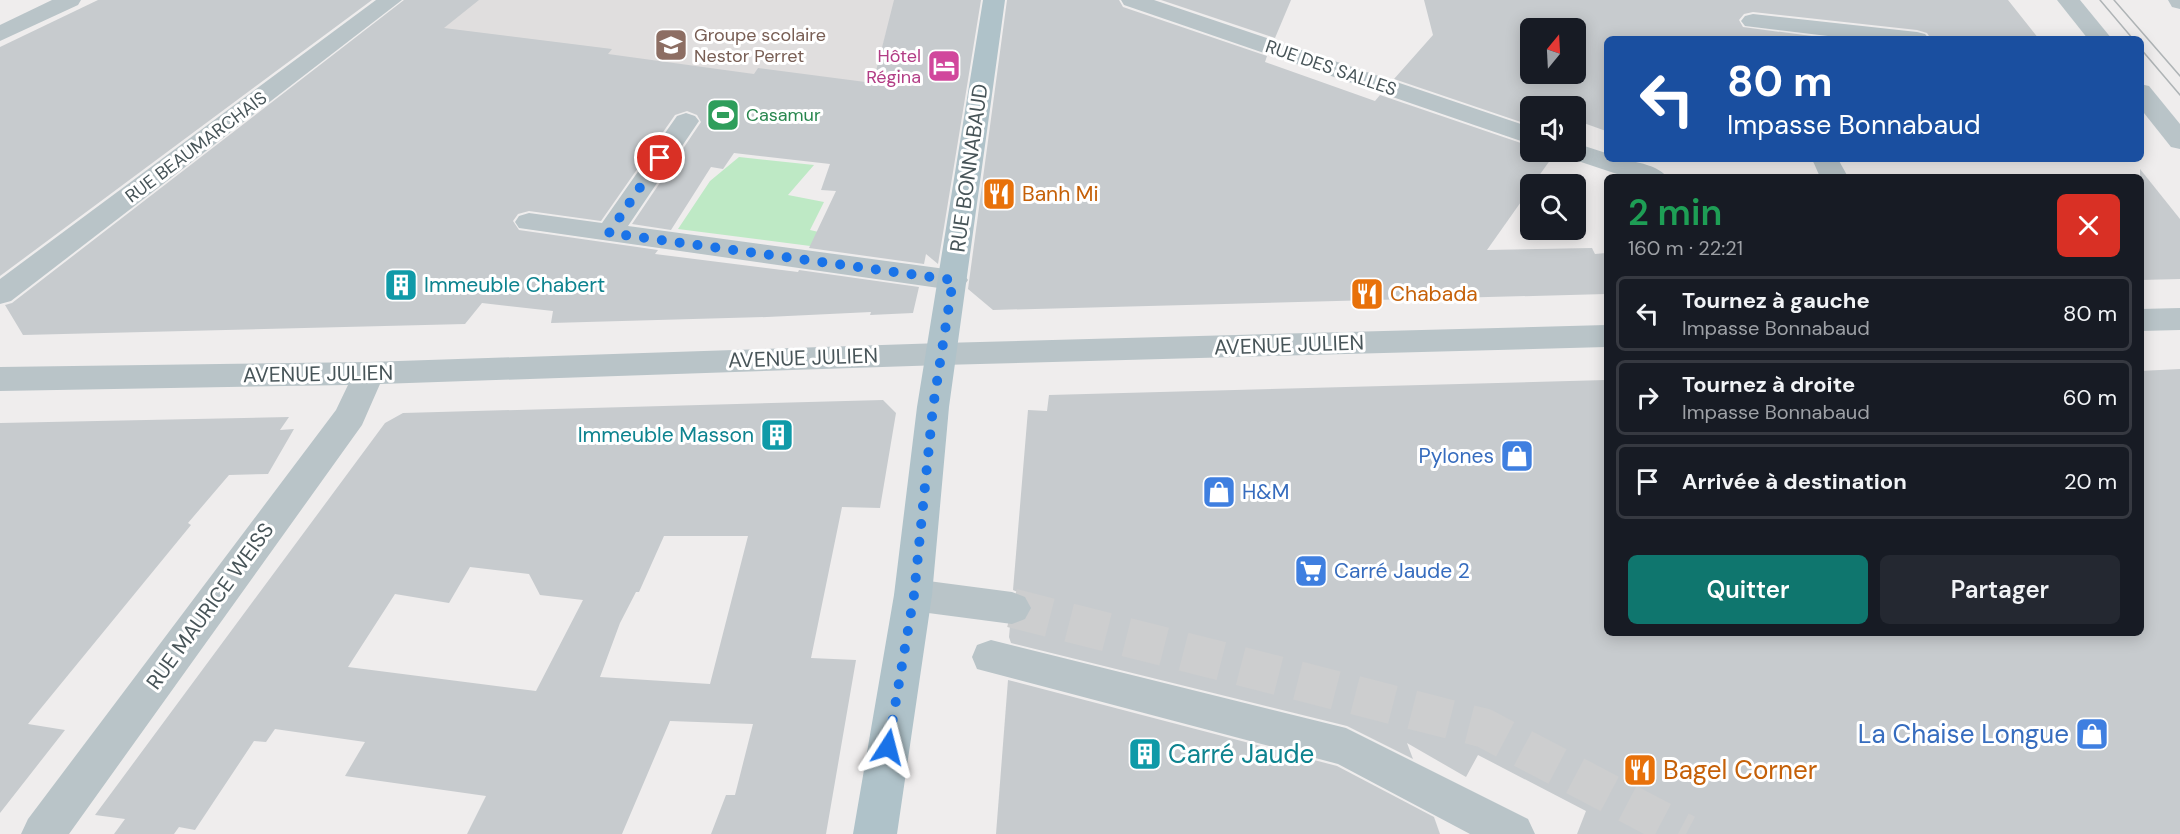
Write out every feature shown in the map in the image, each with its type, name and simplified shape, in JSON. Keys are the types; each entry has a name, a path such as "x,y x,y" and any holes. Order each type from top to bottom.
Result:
{"main road":[{"name":"RUE BONNABAUD","path":"875,834 914,595 933,407 994,0"}],"street":[{"path":"0,34 70,0"},
{"name":"RUE BEAUMARCHAIS","path":"0,294 391,0"},
{"name":"RUE DES SALLES","path":"1132,0 1520,133"},
{"path":"1742,0 1758,30 1864,36"},
{"path":"2068,0 2098,36"},
{"path":"2144,96 2180,141"},
{"path":"609,233 686,121"},
{"path":"1586,155 1604,161"},
{"path":"1608,162 1644,174"},
{"path":"530,222 953,280"},
{"path":"2144,320 2180,319"},
{"name":"AVENUE JULIEN","path":"0,379 369,373 942,354 1604,336"},
{"name":"RUE MAURICE WEISS","path":"43,834 350,416 369,373"},
{"path":"914,595 1012,608"},
{"path":"991,657 1346,747 1513,834"}],"shaded area":[{"name":"Groupe scolaire Nestor Perret","path":"423,0 958,0 951,33 886,33 871,97 429,40"}],"green space":[{"path":"739,157 814,165 788,195 824,202 810,230 823,233 818,247 678,229 710,181"}],"building":[{"path":"98,0 372,0 0,276 0,47"},
{"path":"404,0 479,0 444,28 612,49 608,54 754,74 758,68 873,83 894,0 981,0 938,264 926,254 924,264 809,248 836,191 821,190 830,164 734,153 723,169 711,167 671,230 632,224 701,122 697,115 687,111 675,115 601,221 529,211 518,214 513,221 519,230 658,250 655,254 798,272 799,270 919,287 913,313 870,315 871,312 551,323 553,311 482,303 465,324 23,335 5,305 12,303"},
{"path":"1007,0 1119,0 1123,7 1267,56 1265,62 1375,101 1380,95 1520,143 1520,162 1549,162 1540,174 1520,174 1520,203 1487,250 1592,248 1595,254 1604,253 1604,294 993,310 968,289"},
{"path":"1161,0 1291,0 1275,38"},
{"path":"1424,0 2008,0 2037,36 1929,36 1917,30 1753,12 1744,14 1739,20 1743,27 1811,36 1604,36 1604,130 1586,124 1586,96 1520,96 1520,122 1394,79 1433,35"},
{"path":"2144,174 2180,219 2180,279 2144,280"},
{"name":"Carré Jaude 2","path":"2180,369 2180,834 1577,834 1586,811 1478,755 1466,777 1407,743 1413,759 1347,726 1011,643 1009,637 1010,626 1026,621 1033,609 1027,596 1013,590 1028,410 1047,411 1049,395 1604,380 1604,636 2144,636 2144,371"},
{"path":"883,400 896,413 880,508 842,507 811,658 856,660 826,834 711,834 726,795 735,795 753,724 670,721 622,834 467,834 486,796 345,776 365,742 275,729 266,742 254,741 195,830 179,827 174,834 114,834 125,819 95,815 385,423 403,413","holes":["664,536 748,536 710,684 600,677 620,623 636,592 639,592","470,567 529,574 540,595 583,600 536,691 348,667 395,594 449,603"]},
{"path":"289,417 280,430 294,429 268,474 229,475 188,523 191,525 28,724 65,730 0,813 0,423"},
{"name":"Carré Jaude","path":"1008,680 1337,766 1434,817 1440,834 996,834"}],"tunnel":[{"path":"1012,608 1484,728 1686,834"}],"tram line":[{"path":"2100,0 2130,36"},
{"path":"2114,0 2180,76"},
{"path":"2144,53 2180,95"}],"place":[{"name":"Groupe scolaire Nestor Perret","path":"671,45"},
{"name":"Hôtel Régina","path":"944,66"},
{"name":"Casamur","path":"723,115"},
{"name":"Banh Mi","path":"999,194"},
{"name":"Immeuble Chabert","path":"401,285"},
{"name":"Chabada","path":"1367,294"},
{"name":"Immeuble Masson","path":"777,435"},
{"name":"Pylones","path":"1517,456"},
{"name":"H&M","path":"1219,492"},
{"name":"Carré Jaude 2","path":"1311,571"},
{"name":"La Chaise Longue","path":"2092,734"},
{"name":"Carré Jaude","path":"1145,754"},
{"name":"Bagel Corner","path":"1640,770"}],"route":[{"path":"660,158 609,233 953,280 933,407 914,595 888,747"}]}
